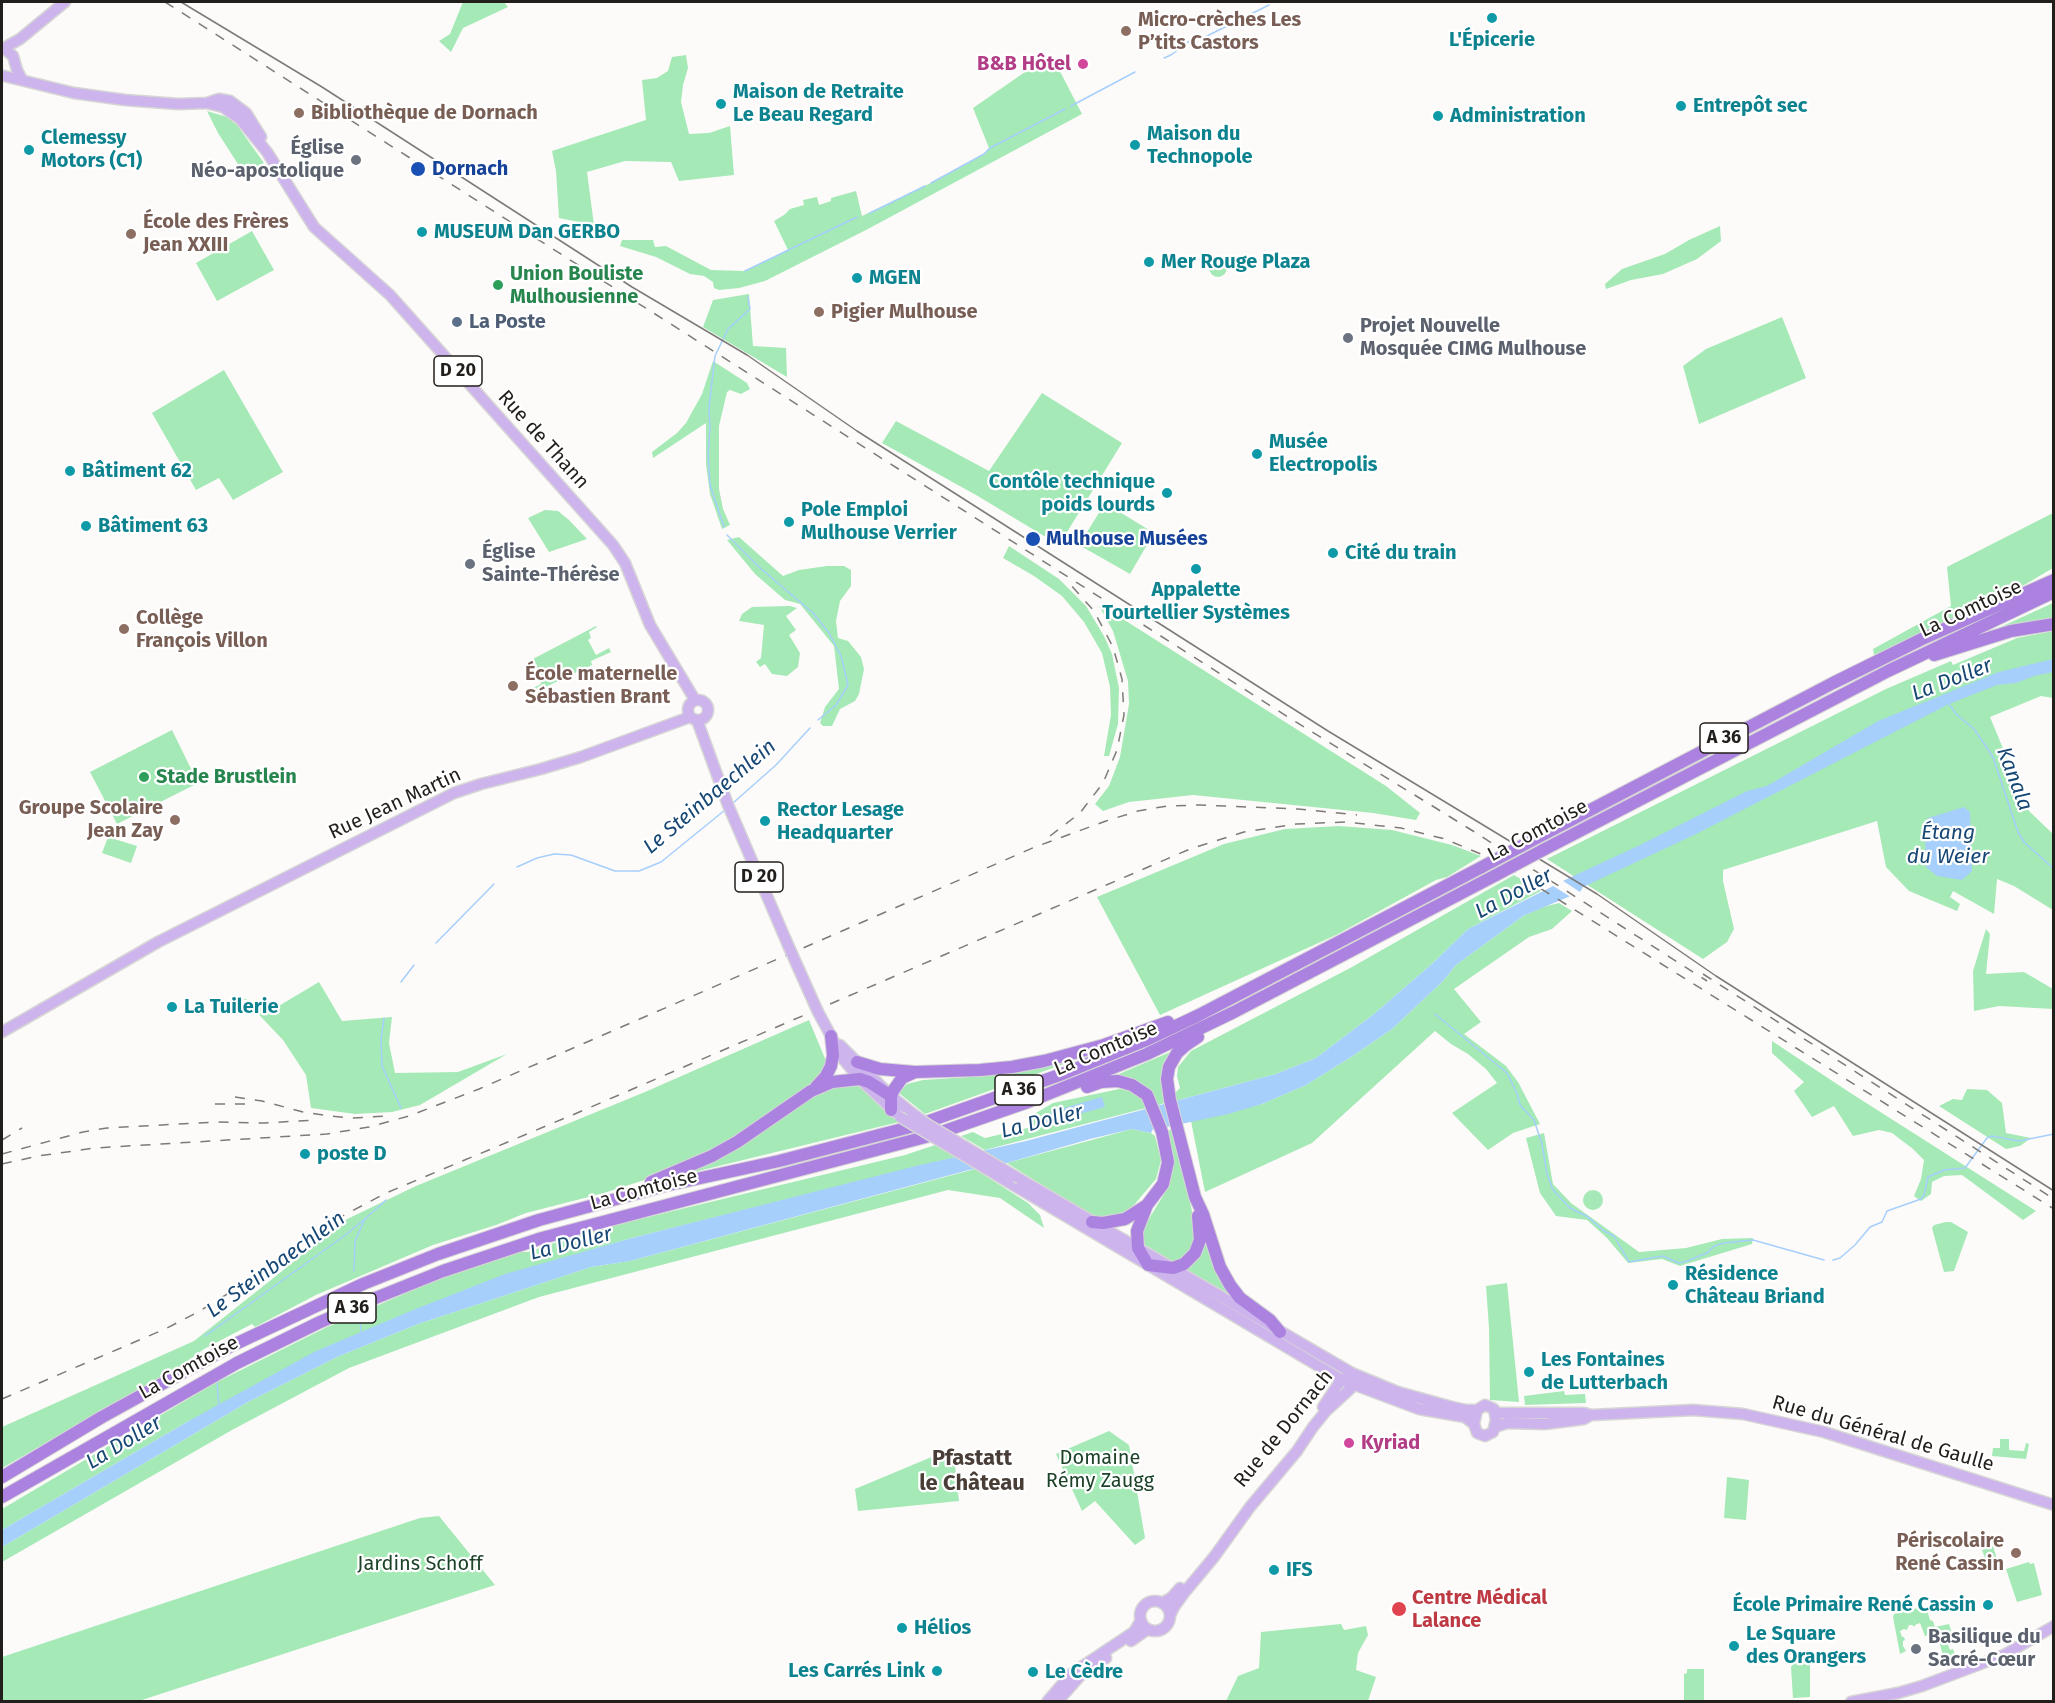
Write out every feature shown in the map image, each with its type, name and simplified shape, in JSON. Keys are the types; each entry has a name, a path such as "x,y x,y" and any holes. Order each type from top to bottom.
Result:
{"highway":[{"name":"La Comtoise","path":"2,1477 167,1380 229,1347 314,1305 456,1247 594,1204 779,1161 918,1125 1065,1073 1144,1041 1199,1015 1833,682 2054,580"},
{"name":"La Comtoise","path":"2,1497 237,1363 318,1323 443,1271 611,1218 933,1135 1028,1102 1147,1054 1234,1012 1888,671 2054,592"},
{"path":"1888,671 1903,670 1935,654 2001,634 2054,624"},
{"path":"1147,1205 1137,1231 1138,1248 1148,1265 1173,1268 1184,1264 1195,1253 1200,1240 1200,1226 1195,1197 1170,1100 1167,1079 1169,1067 1177,1053 1186,1045 1234,1012"},
{"path":"857,1062 880,1069 915,1072 980,1070 1044,1061 1104,1045 1164,1023 1199,1015"},
{"path":"812,1091 826,1076 831,1066 833,1039"},
{"path":"891,1096 902,1078 915,1072"},
{"path":"594,1204 712,1156 737,1142 812,1091 832,1082 860,1080 869,1082 891,1096 896,1113"},
{"path":"1028,1102 1062,1096 1101,1082 1118,1081 1142,1090 1152,1104 1162,1132 1168,1162 1160,1190 1147,1205 1125,1219 1103,1223 1092,1222"},
{"path":"1195,1197 1203,1214 1220,1267 1230,1286 1240,1298 1269,1320 1280,1332"}],"main road":[{"path":"22,80 13,60 2,49 20,39 65,2"},
{"path":"2,76 11,72 20,39"},
{"path":"2,76 22,80"},
{"name":"Rue de Thann","path":"22,80 74,93 125,100 178,104 207,103 243,116 318,232 390,295 619,554 630,574 650,626 695,700"},
{"path":"695,700 703,701 708,710 704,718 694,719 687,708 695,700"},
{"name":"D 20","path":"694,719 729,807 818,1012 840,1054 860,1080 896,1113 1008,1182 1347,1382 1419,1409 1465,1417 1474,1424"},
{"name":"Rue Jean Martin","path":"2,1032 130,958 454,793 582,757 694,719"},
{"name":"D 20","path":"833,1039 891,1096 927,1124 1280,1332 1352,1373 1410,1396 1459,1409 1477,1410"},
{"name":"Rue de Dornach","path":"1170,1615 1291,1450 1352,1373"},
{"path":"1485,1405 1491,1406 1496,1413 1495,1427 1490,1435 1481,1436 1477,1433 1474,1424 1477,1410 1485,1405"},
{"name":"Rue du Général de Gaulle","path":"1496,1413 1584,1413 1592,1415 1693,1410 1743,1414 1824,1432 2054,1505"},
{"name":"Rue du Général de Gaulle","path":"1495,1427 1507,1423 1545,1424 1584,1419 1592,1415"},
{"name":"Rue de Dornach","path":"1162,1603 1179,1590 1274,1474"},
{"path":"1151,1602 1162,1603 1169,1610 1170,1615 1165,1628 1155,1631 1145,1625 1141,1614 1145,1605 1151,1602"},
{"path":"1047,1701 1071,1674 1145,1625"},
{"path":"1057,1701 1080,1676 1145,1625"},
{"path":"1851,1701 1898,1693 1942,1678 2004,1655 2054,1626"}],"green space":[{"path":"463,2 504,2 508,7 463,28 451,52 439,41 450,34"},
{"path":"1051,54 1082,114 866,230 765,281 739,288 719,290 714,288 713,282 704,276 690,274 656,257 620,246 622,240 653,240 655,247 666,246 711,270 745,271 788,250 774,221 790,209 804,205 803,200 817,197 819,205 831,201 831,198 856,191 862,216 939,179 984,154 989,148 973,108"},
{"path":"686,55 688,68 681,102 689,134 709,133 730,126 734,175 679,181 671,162 625,161 587,172 594,225 559,218 556,171 552,151 646,120 642,80 657,78 668,71 672,57"},
{"path":"207,111 227,117 237,125 264,163 243,172"},
{"path":"1720,226 1721,241 1697,259 1663,274 1631,280 1606,289 1605,284 1622,269 1665,254"},
{"path":"252,231 274,270 217,301 196,263"},
{"path":"1218,259 1224,262 1227,268 1224,274 1218,277 1212,274 1209,268 1212,262"},
{"path":"749,294 753,346 786,348 787,377 703,327 713,300"},
{"path":"1782,317 1806,378 1699,424 1683,366 1706,349"},
{"path":"713,361 747,383 750,389 741,394 730,390 727,392 719,426 719,489 723,509 730,525 722,529 710,494 706,464 706,423 653,458 652,452 686,423 702,394"},
{"path":"224,370 283,472 233,500 219,478 196,490 152,413"},
{"path":"1042,393 1122,443 1059,545 976,495 882,443 896,421 989,471"},
{"path":"1105,503 1154,533 1130,574 1079,545"},
{"path":"545,510 558,511 587,539 549,552 528,518"},
{"path":"2053,513 2053,568 2026,584 1874,655 1873,649 1951,606 1947,567"},
{"path":"739,537 783,576 799,570 827,566 844,566 851,570 851,586 840,601 836,621 838,638 848,641 861,657 864,669 859,694 855,701 840,709 832,726 823,726 820,723 825,707 839,689 834,646 800,604 785,600 755,574 727,540"},
{"path":"1009,546 1059,579 1086,606 1104,636 1112,654 1119,688 1118,724 1109,756 1104,756 1111,715 1110,687 1102,653 1084,622 1062,596 1003,558"},
{"path":"2053,603 2053,618 1997,632 1996,629"},
{"path":"790,606 797,608 786,616 796,630 789,635 800,653 798,667 787,676 772,674 765,664 760,667 756,662 761,658 764,625 739,621 742,614 752,607"},
{"path":"1099,606 1104,607 1386,786 1420,813 1416,820 1373,813 1193,795 1129,802 1103,811 1095,804 1109,786 1120,757 1129,704 1128,681 1113,631"},
{"path":"596,626 589,632 591,638 588,640 596,655 609,648 611,652 591,661 592,665 535,692 533,688 541,684 531,660"},
{"path":"2053,631 2053,698 2041,696 1990,717 2029,811 2053,834 2053,910 2014,886 1997,879 1994,914 1953,891 1950,897 1960,904 1957,911 1909,891 1886,867 1877,821 1723,870 1723,881 1734,929 1727,942 1703,959 1547,859 1886,689 1951,661 1953,665 2017,638"},
{"name":"Stade Brustlein","path":"172,730 198,783 117,824 90,772"},
{"path":"1339,826 1392,830 1452,845 1481,856 1447,877 1436,880 1336,935 1160,1015 1097,897 1224,844 1285,829"},
{"path":"108,837 137,846 131,863 102,853"},
{"path":"1514,875 1541,891 1468,929 1374,1014 1316,1058 1276,1074 1175,1101 1175,1093 1180,1088 1177,1076 1178,1067 1191,1051 1352,967"},
{"path":"1559,903 1572,911 1552,929 1529,937 1454,989 1481,1022 1464,1034 1506,1066 1518,1082 1540,1124 1513,1133 1488,1150 1452,1113 1497,1083 1486,1069 1435,1031 1312,1143 1205,1192 1191,1121 1262,1104 1306,1085 1392,1029 1443,981 1456,965 1523,916"},
{"path":"1986,929 1990,934 1986,974 2024,972 2053,989 2053,1009 1999,1006 1974,1011 1973,971"},
{"path":"319,982 342,1021 392,1017 389,1043 395,1073 458,1072 507,1054 420,1105 392,1112 355,1114 311,1108 306,1075 283,1040 243,998 272,1010"},
{"path":"809,1020 826,1061 825,1070 820,1078 728,1143 660,1175 604,1193 526,1213 433,1245 316,1295 255,1327 252,1324 204,1349 181,1366 2,1468 2,1427 194,1341 343,1221 416,1186 645,1092"},
{"path":"1772,1041 2036,1211 2023,1220 1962,1175 1944,1176 1932,1182 1931,1194 1921,1201 1914,1196 1921,1179 1924,1160 1892,1133 1879,1130 1853,1136 1834,1106 1812,1117 1794,1091 1804,1082 1772,1053"},
{"path":"1175,1050 1167,1102 1156,1106 1112,1077"},
{"path":"1089,1055 925,1114 899,1093 907,1084 923,1080 1025,1070"},
{"path":"856,1083 899,1122 686,1174 767,1129 817,1093 835,1084"},
{"path":"1119,1089 1130,1090 1140,1095 1146,1108 985,1150 961,1136 973,1132 985,1138 1032,1127 1029,1117 1053,1103"},
{"path":"1967,1089 1987,1090 2002,1103 2006,1133 2031,1138 2020,1146 2006,1149 1939,1106 1953,1099 1962,1100"},
{"path":"1132,1129 1155,1136 1161,1160 1156,1179 1134,1205 1116,1218 1096,1219 1007,1163"},
{"path":"1174,1129 1195,1225 1195,1242 1189,1254 1181,1261 1172,1262 1143,1247 1142,1236 1147,1222 1169,1186 1173,1165 1166,1131"},
{"path":"1544,1133 1553,1184 1571,1203 1639,1252 1686,1248 1722,1239 1753,1238 1752,1244 1680,1266 1662,1259 1628,1263 1607,1238 1587,1220 1556,1216 1540,1193 1526,1138"},
{"path":"935,1145 956,1157 632,1238 505,1275 187,1422 2,1530 2,1509 215,1383 325,1328 434,1281 517,1252 528,1252 586,1232 905,1155"},
{"path":"975,1169 1028,1203 1040,1215 1044,1228 1000,1198 948,1190 539,1297 349,1368 232,1430 2,1562 2,1547 248,1402 337,1357 418,1324 591,1267 630,1261"},
{"path":"1593,1190 1600,1193 1603,1200 1600,1207 1593,1210 1586,1207 1583,1200 1586,1193"},
{"path":"1951,1222 1968,1232 1954,1271 1944,1272 1932,1228 1934,1225"},
{"path":"1203,1229 1243,1306 1182,1269"},
{"path":"1507,1283 1519,1402 1490,1400 1486,1286"},
{"path":"1564,1391 1565,1395 1585,1394 1586,1403 1525,1405 1524,1396"},
{"name":"Domaine Rémy Zaugg","path":"1109,1431 1129,1445 1145,1538 1135,1545 1095,1501 1082,1511 1056,1454"},
{"path":"2000,1439 2009,1439 2009,1450 2024,1451 2026,1443 2029,1444 2026,1459 1992,1456 1993,1448 2000,1448"},
{"path":"953,1448 959,1501 858,1511 855,1489"},
{"path":"1727,1477 1749,1480 1746,1520 1724,1518"},
{"name":"Jardins Schoff","path":"439,1516 495,1585 139,1701 2,1701 2,1657 420,1518"},
{"path":"1993,1546 1999,1566 1989,1569 1982,1550"},
{"path":"2029,1562 2034,1563 2042,1595 2017,1602 2006,1569"},
{"path":"1926,1606 1930,1620 1933,1621 1935,1627 1949,1624 1953,1637 1946,1640 1950,1650 1953,1649 1958,1663 1946,1667 1937,1633 1925,1636 1920,1623 1915,1627 1909,1625 1907,1630 1900,1631 1905,1640 1903,1646 1906,1651 1900,1654 1894,1614"},
{"path":"1341,1624 1344,1630 1366,1626 1368,1635 1358,1653 1356,1670 1376,1677 1368,1701 1226,1701 1238,1676 1259,1668 1261,1632"},
{"path":"1794,1663 1810,1663 1810,1697 1793,1698 1791,1667"},
{"path":"1687,1669 1704,1669 1704,1701 1684,1701 1684,1674 1687,1673"}],"water":[{"name":"La Doller","path":"2053,659 2053,672 2016,683 1997,685 1949,704 1696,834 1583,887 1580,892 1523,916 1456,965 1443,981 1392,1029 1306,1085 1262,1104 1228,1114 1167,1127 1166,1125 1153,1129 1151,1133 1132,1129 1090,1139 1007,1163 969,1170 630,1261 591,1267 418,1324 337,1357 248,1402 2,1547 2,1530 187,1422 314,1352 505,1274 632,1238 916,1166 1026,1141 1276,1074 1316,1058 1374,1014 1468,929 1747,791 1767,786 1878,721 1999,672"},
{"name":"Étang du Weier","path":"1964,807 1970,812 1972,871 1962,880 1937,876 1926,867 1925,823 1928,818"},
{"path":"1102,1097 1105,1107 1038,1125 1037,1120 1057,1110"}],"pier":[{"path":"1560,879 1583,894 1574,899 1550,884"}],"waterway":[{"name":"Le Steinbaechlein","path":"1164,58 1188,42 1205,37 1269,5"},
{"name":"Le Steinbaechlein","path":"1071,106 1135,72"},
{"name":"Le Steinbaechlein","path":"931,183 984,154 990,148 1065,109"},
{"name":"Le Steinbaechlein","path":"870,213 925,186"},
{"name":"Le Steinbaechlein","path":"745,271 857,217"},
{"name":"Le Steinbaechlein","path":"724,527 710,485 709,407 715,356 728,329 750,309 748,297"},
{"name":"Le Steinbaechlein","path":"727,535 759,567 813,613 829,633 841,656 848,685 836,705 818,720"},
{"name":"Kanala","path":"1949,704 1956,714 1974,729 1993,757 2018,832 2024,842 2054,869"},
{"name":"Le Steinbaechlein","path":"733,803 776,765 810,728"},
{"name":"Le Steinbaechlein","path":"517,867 537,858 554,854 571,855 615,871 639,871 661,862 725,810"},
{"name":"Le Steinbaechlein","path":"436,943 494,884"},
{"name":"Le Steinbaechlein","path":"401,982 414,965"},
{"path":"1435,1014 1507,1073 1520,1105 1534,1120 1553,1190 1570,1208 1588,1217 1604,1231 1614,1236 1629,1262 1663,1256 1679,1263 1707,1253 1714,1246 1753,1240 1824,1260"},
{"name":"Le Steinbaechlein","path":"384,1018 381,1039 382,1066 401,1108"},
{"path":"1833,1260 1840,1258 1855,1245 1870,1227 1882,1222 1887,1211 1921,1199 1928,1177 1944,1170 1965,1168 1987,1138 1992,1136 2019,1141 2054,1134"},
{"name":"Le Steinbaechlein","path":"354,1271 355,1241 365,1219 386,1200"},
{"name":"Le Steinbaechlein","path":"205,1336 365,1219"},
{"name":"Le Steinbaechlein","path":"360,1316 361,1334"},
{"name":"Le Steinbaechlein","path":"217,1383 219,1406"}],"tram line":[{"path":"181,2 322,87 632,287 747,355 857,431 1328,731 1597,894 1716,976 2054,1191"}],"railway":[{"path":"165,2 1707,981"},
{"path":"1050,836 1080,813 1103,783 1117,750 1124,715 1122,679 1113,647 1094,611 1070,584"},
{"path":"2,1164 95,1148 327,1134 369,1127 409,1116 479,1089 1035,847 1138,811 1167,806 1199,805 1298,809 1357,815"},
{"path":"2,1399 165,1329 198,1312 335,1220 386,1193 1190,849 1244,832 1296,824 1346,822 1401,828 1445,839 1495,860 2054,1209"},
{"path":"1703,974 2054,1199"},
{"path":"235,1097 329,1116 352,1118 388,1116"},
{"path":"215,1104 246,1104"},
{"path":"2,1154 83,1132 107,1128 216,1122 264,1123 317,1120"},
{"path":"2,1140 22,1128"}],"place":[{"name":"L'Épicerie","path":"1492,18"},
{"name":"Micro-crèches Les P’tits Castors","path":"1126,31"},
{"name":"B&B Hôtel","path":"1083,64"},
{"name":"Maison de Retraite Le Beau Regard","path":"721,104"},
{"name":"Entrepôt sec","path":"1681,106"},
{"name":"Bibliothèque de Dornach","path":"299,113"},
{"name":"Administration","path":"1438,116"},
{"name":"Maison du Technopole","path":"1135,145"},
{"name":"Clemessy Motors (C1)","path":"29,150"},
{"name":"Église Néo-apostolique","path":"356,160"},
{"name":"Dornach","path":"418,169"},
{"name":"MUSEUM Dan GERBO","path":"422,232"},
{"name":"École des Frères Jean XXIII","path":"131,234"},
{"name":"Mer Rouge Plaza","path":"1149,262"},
{"name":"MGEN","path":"857,278"},
{"name":"Union Bouliste Mulhousienne","path":"498,285"},
{"name":"Pigier Mulhouse","path":"819,312"},
{"name":"La Poste","path":"457,322"},
{"name":"Projet Nouvelle Mosquée CIMG Mulhouse","path":"1348,338"},
{"name":"Musée Electropolis","path":"1257,454"},
{"name":"Bâtiment 62","path":"70,471"},
{"name":"Contôle technique poids lourds","path":"1167,493"},
{"name":"Pole Emploi Mulhouse Verrier","path":"789,522"},
{"name":"Bâtiment 63","path":"86,526"},
{"name":"Mulhouse Musées","path":"1033,539"},
{"name":"Cité du train","path":"1333,553"},
{"name":"Église Sainte-Thérèse","path":"470,564"},
{"name":"Appalette Tourtellier Systèmes","path":"1196,569"},
{"name":"Collège François Villon","path":"124,629"},
{"name":"École maternelle Sébastien Brant","path":"513,686"},
{"name":"Stade Brustlein","path":"144,777"},
{"name":"Groupe Scolaire Jean Zay","path":"175,820"},
{"name":"Rector Lesage Headquarter","path":"765,821"},
{"name":"La Tuilerie","path":"172,1007"},
{"name":"poste D","path":"305,1154"},
{"name":"Résidence Château Briand","path":"1673,1285"},
{"name":"Les Fontaines de Lutterbach","path":"1529,1372"},
{"name":"Kyriad","path":"1349,1443"},
{"name":"Périscolaire René Cassin","path":"2016,1553"},
{"name":"IFS","path":"1274,1570"},
{"name":"École Primaire René Cassin","path":"1988,1605"},
{"name":"Centre Médical Lalance","path":"1399,1609"},
{"name":"Hélios","path":"902,1628"},
{"name":"Le Square des Orangers","path":"1734,1646"},
{"name":"Basilique du Sacré-Cœur","path":"1916,1649"},
{"name":"Les Carrés Link","path":"937,1671"},
{"name":"Le Cèdre","path":"1033,1672"}],"district":[{"name":"Pfastatt le Château","path":"972,1472"}]}
